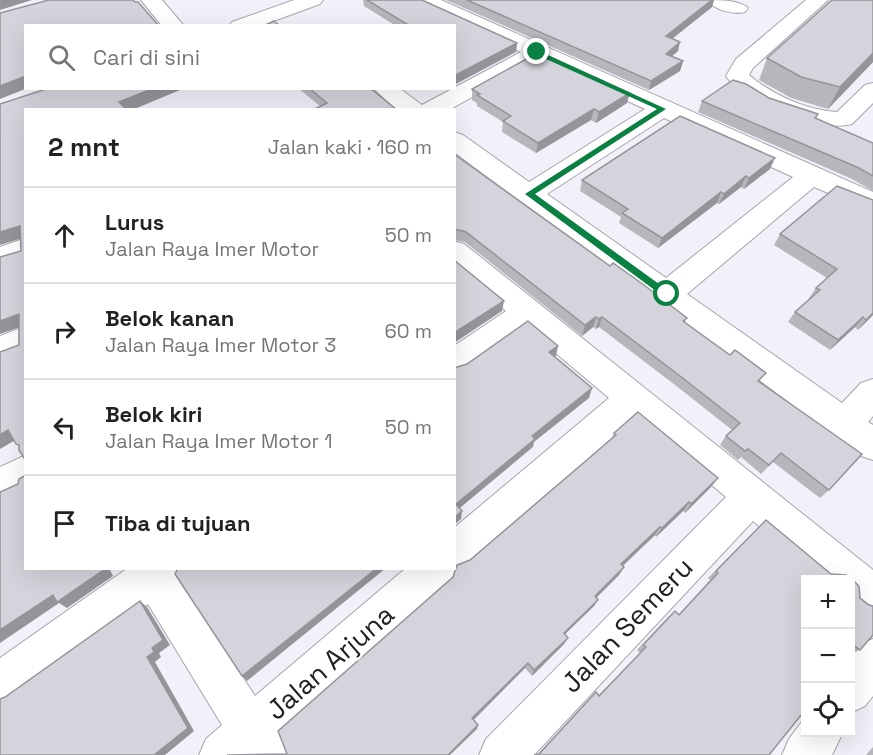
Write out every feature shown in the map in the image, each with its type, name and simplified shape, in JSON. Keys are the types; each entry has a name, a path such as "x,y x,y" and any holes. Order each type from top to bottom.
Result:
{"street":[{"path":"151,0 172,24"},
{"path":"243,24 313,0"},
{"path":"424,0 873,203"},
{"path":"717,0 738,8"},
{"path":"818,0 744,64 737,76 746,84 792,109 825,119 843,119 873,90"},
{"path":"278,11 295,24"},
{"path":"434,108 537,52"},
{"path":"387,90 410,108"},
{"path":"529,194 662,109"},
{"path":"456,141 873,445"},
{"path":"667,294 811,176"},
{"path":"456,253 873,596"},
{"path":"456,362 528,311"},
{"path":"0,351 24,339"},
{"path":"844,423 873,393"},
{"path":"456,551 633,398"},
{"path":"0,486 24,472"},
{"name":"Jalan Semeru","path":"502,755 752,496"},
{"name":"Jalan Arjuna","path":"247,747 435,570"},
{"path":"0,684 155,571 247,747"},
{"path":"855,684 873,660"},
{"path":"805,755 818,737"}],"building":[{"path":"49,0 133,0 138,2 157,24 24,24 24,77 0,86 0,13"},
{"path":"367,0 422,0 517,43 456,75 456,24 407,24"},
{"path":"467,0 712,0 666,36 680,42 666,54 683,61 651,81"},
{"path":"832,0 873,0 873,53 840,87 801,77 767,58"},
{"path":"539,52 630,93 599,112 594,109 538,143 503,121 511,116 477,95 480,94 472,89"},
{"path":"733,80 746,84 769,98 818,114 815,118 873,143 873,176 702,101"},
{"path":"43,90 149,90 119,102 125,108 24,108 24,458 19,450 19,445 16,444 8,430 0,435 0,352 19,345 19,314 0,321 0,257 21,251 20,226 0,232 0,104"},
{"path":"311,90 372,90 395,108 317,108 327,103"},
{"path":"680,116 775,158 749,178 746,176 724,194 721,192 662,238 622,213 628,209 582,180"},
{"path":"456,155 610,266 613,263 644,285 687,318 683,321 730,355 735,350 766,373 758,381 862,454 829,490 781,453 769,465 748,449 745,451 726,436 740,423 684,379 602,317 599,319 596,317 585,325 466,232 456,230"},
{"path":"837,186 873,200 873,313 866,320 863,317 838,340 795,312 820,290 816,288 837,269 780,234"},
{"path":"456,262 504,301 456,332"},
{"path":"528,321 558,346 549,352 592,388 532,436 535,439 456,504 456,367 467,364"},
{"path":"638,412 718,478 691,504 689,502 662,528 660,527 621,564 624,567 595,596 598,600 564,633 568,638 534,670 528,663 472,718 478,725 448,755 227,755 287,754 278,731 453,577 457,565 470,560 616,435 614,433"},
{"path":"24,476 24,570 104,570 57,602 53,595 0,630 0,492 18,484 19,479"},
{"path":"456,504 462,511 456,516"},
{"path":"766,520 831,574 846,575 801,575 801,715 769,755 534,755 539,754 596,692 599,696 646,647 643,645 675,611 679,615 718,573 716,571"},
{"path":"177,570 374,570 242,676 175,574"},
{"path":"855,582 859,586 860,598 873,606 873,635 860,650 855,646"},
{"path":"140,601 163,640 152,648 154,652 147,657 188,728 154,755 0,755 0,699"}],"route":[{"path":"537,52 662,109 529,194 667,294"}]}
